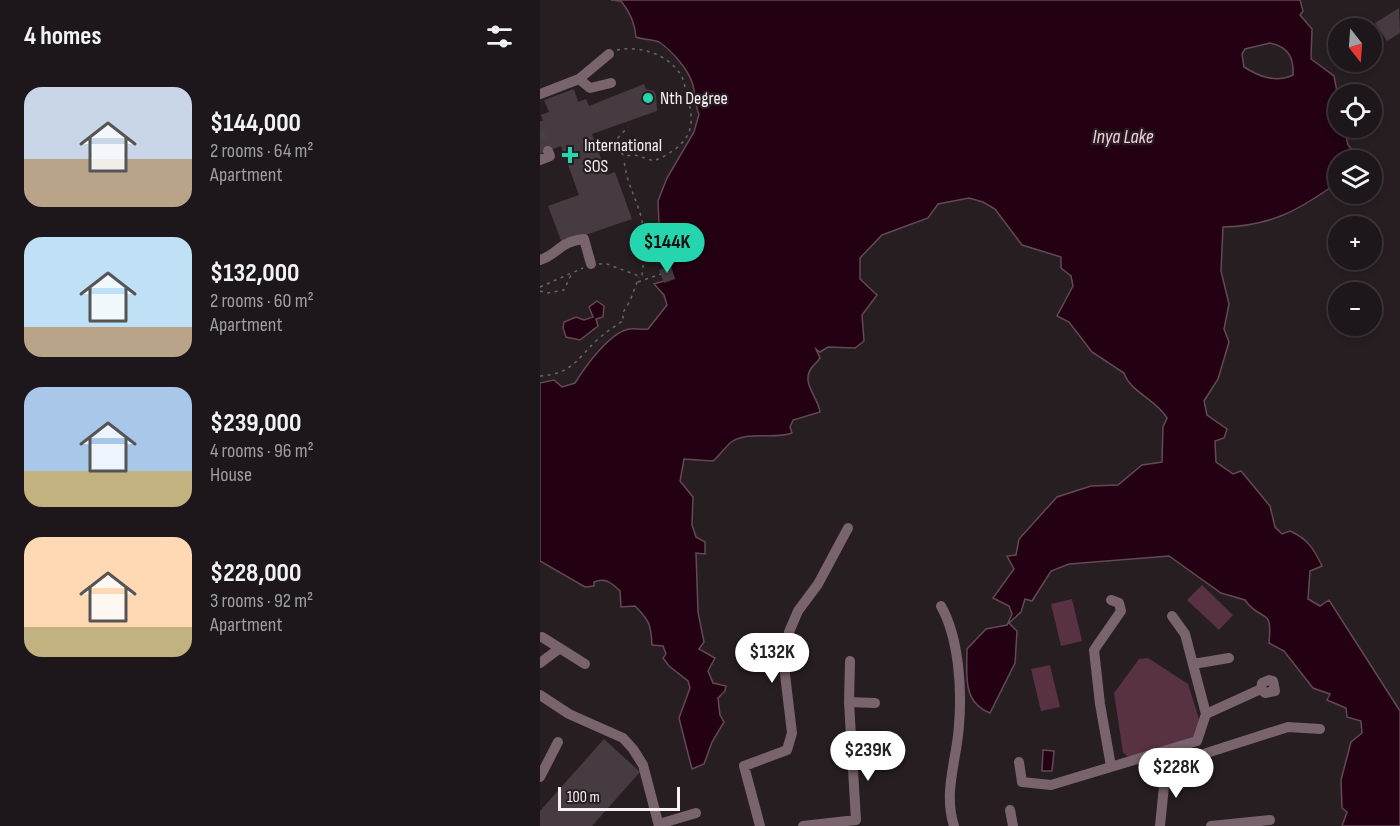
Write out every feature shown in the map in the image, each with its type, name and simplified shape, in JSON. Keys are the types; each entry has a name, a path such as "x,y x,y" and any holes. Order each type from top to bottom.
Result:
{"street":[{"path":"540,94 579,79 609,54"},
{"path":"579,79 590,88 611,83"},
{"path":"540,160 550,156 548,151"},
{"path":"540,260 550,257 561,244 584,239 591,264"},
{"path":"760,826 744,766 787,750 791,744 792,733 784,666 789,632 798,611 818,584 848,528"},
{"path":"1111,600 1119,603 1120,611 1094,650 1100,705 1111,766"},
{"path":"941,606 950,628 958,670 959,725 948,790 954,826"},
{"path":"1019,762 1022,782 1032,785 1050,785 1197,741 1206,714 1185,634 1172,616"},
{"path":"542,637 585,664"},
{"path":"540,663 560,648"},
{"path":"1193,664 1229,658"},
{"path":"803,826 856,823 849,702 850,662"},
{"path":"1206,714 1261,689"},
{"path":"540,695 569,714 623,738 643,765 659,825 696,813"},
{"path":"849,702 875,703"},
{"path":"1160,826 1166,766 1288,727 1320,729"},
{"path":"540,777 558,742"},
{"path":"1010,810 1013,826"},
{"path":"1211,826 1270,820"}],"path":[{"path":"609,54 619,49 641,49 669,60 682,78 692,113 689,131 683,142 668,155 654,161 635,155 624,156"},
{"path":"540,376 562,371 574,365 595,342 624,320 622,314 639,276 642,275 645,238 639,212 624,171 624,156 614,143 628,127"},
{"path":"540,287 572,275 591,264 608,264 639,276"},
{"path":"637,282 661,274"},
{"path":"540,291 547,293 564,290 570,284 572,275"}],"shaded area":[{"path":"1202,585 1233,615 1219,630 1187,600"},
{"path":"1072,599 1082,641 1061,646 1051,604"},
{"path":"1148,658 1188,684 1199,719 1198,736 1130,758 1123,753 1114,693 1139,659"},
{"path":"1050,665 1060,707 1041,711 1031,669"}],"water":[{"name":"Inya Lake","path":"611,0 1300,0 1303,11 1300,15 1312,29 1311,59 1334,76 1336,84 1328,84 1328,138 1346,138 1352,150 1328,150 1328,189 1297,209 1256,224 1223,227 1221,271 1229,304 1224,329 1229,342 1218,379 1204,401 1207,415 1227,429 1224,438 1215,441 1216,462 1233,474 1241,471 1270,506 1275,527 1282,534 1290,531 1296,534 1313,550 1322,566 1310,571 1308,599 1320,606 1329,600 1400,711 1400,826 1342,826 1347,812 1342,808 1341,780 1351,742 1362,733 1361,721 1347,717 1346,708 1327,700 1330,694 1313,688 1284,651 1269,643 1269,624 1265,616 1256,612 1245,600 1221,593 1169,556 1069,564 1051,571 1032,601 1025,599 1021,612 1009,623 1017,631 1015,663 990,713 981,708 970,695 967,678 967,649 986,629 1007,625 1012,614 1009,606 993,598 1014,569 1007,556 1016,555 1019,539 1057,497 1091,486 1118,485 1142,465 1162,462 1163,427 1167,418 1157,406 1132,386 1124,373 1092,352 1069,322 1057,316 1073,286 1071,276 1061,268 1061,257 1022,245 995,209 969,198 938,204 928,218 882,235 860,258 860,279 877,295 862,315 864,341 855,348 828,347 820,352 816,349 820,358 809,372 808,378 820,412 793,420 790,427 792,433 737,439 713,461 684,459 680,481 693,497 692,525 696,537 705,542 705,554 696,553 698,612 704,642 699,649 715,658 708,671 713,683 726,686 725,691 718,698 720,715 724,722 712,742 704,764 692,769 679,718 690,688 688,681 669,666 663,658 666,654 663,646 652,645 647,620 635,606 621,607 620,591 608,582 602,580 594,582 594,586 585,587 540,561 540,383 554,380 562,387 575,383 598,352 614,337 629,329 648,329 667,305 664,295 654,284 674,278 660,247 658,201 667,178 694,132 699,114 692,82 683,65 659,42 636,37 632,18 621,1","holes":["1270,43 1281,47 1291,58 1293,75 1274,79 1256,74 1244,67 1242,54 1245,49"]},
{"path":"597,301 604,306 603,317 596,319 598,326 580,340 566,337 564,322 576,317 584,320 593,317 589,307"},
{"path":"1043,750 1054,751 1052,771 1042,771"}],"building":[{"path":"1399,8 1400,33 1387,41 1382,34 1382,19"},
{"path":"644,84 646,89 654,91 656,95 657,111 592,134 607,175 615,172 632,219 562,243 548,206 579,195 561,146 540,154 540,121 543,121 541,115 549,112 544,100 574,89 578,102 586,99 589,106"},
{"path":"671,266 675,279 664,283 659,270"},
{"path":"604,739 640,772 592,826 540,826 540,811"}],"tunnel":[{"path":"540,131 548,151"}],"place":[{"name":"Nth Degree","path":"648,98"},
{"name":"International SOS","path":"570,155"}]}
